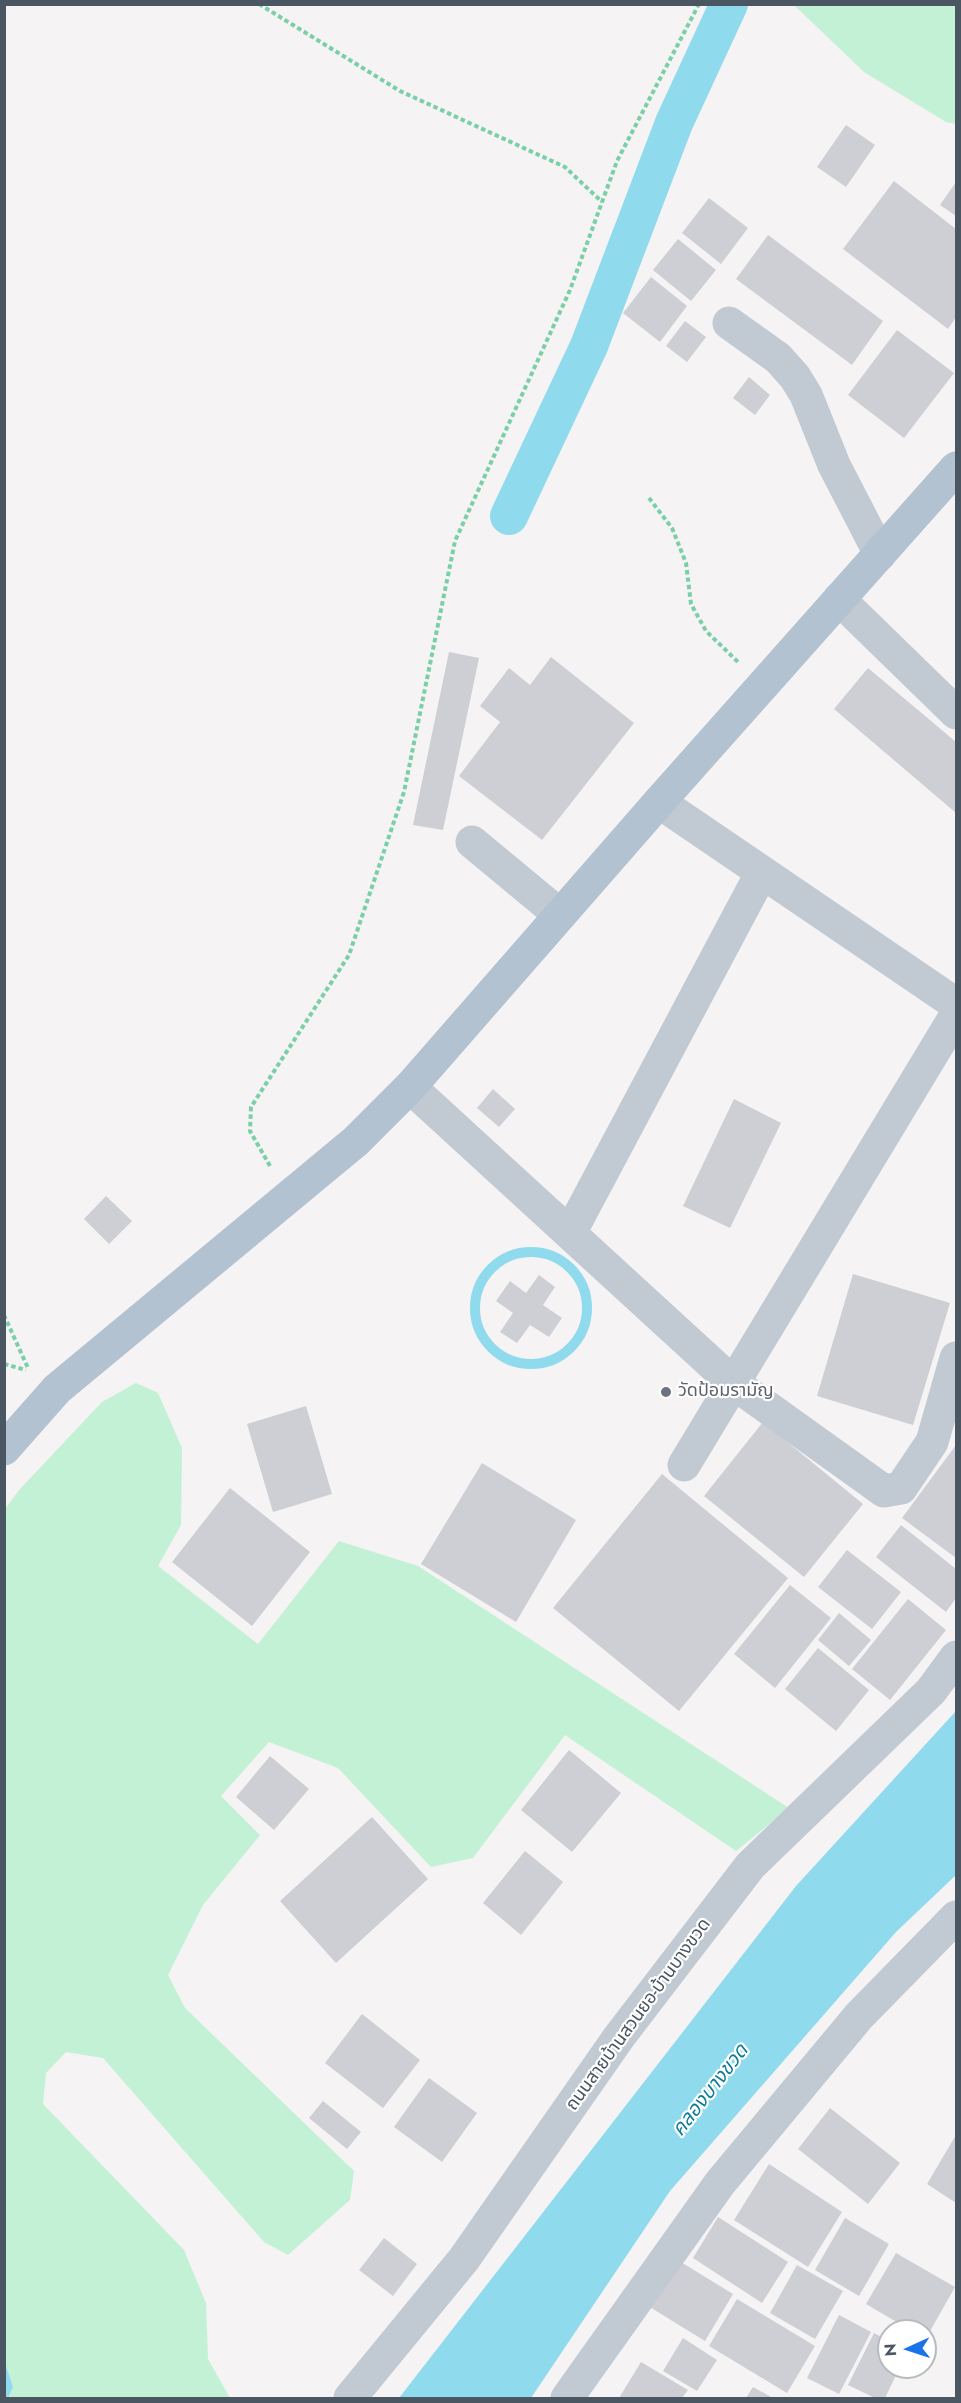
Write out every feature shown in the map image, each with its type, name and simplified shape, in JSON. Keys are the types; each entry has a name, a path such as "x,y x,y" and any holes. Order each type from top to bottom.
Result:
{"main road":[{"path":"4,1449 57,1389 356,1141 410,1087 659,802 957,468"}],"street":[{"path":"729,323 778,358 795,377 806,395 834,465 880,554"},
{"path":"839,599 957,713"},
{"path":"659,802 957,1004"},
{"path":"472,842 560,915"},
{"path":"570,1233 762,873"},
{"path":"684,1465 732,1382 957,1015"},
{"path":"410,1087 732,1382 884,1491 902,1488 932,1442 957,1358"},
{"name":"ถนนสายบ้านสวนยอ-บ้านบางขวด","path":"350,2398 464,2259 619,2037 750,1866 931,1690 957,1657"},
{"path":"567,2398 720,2183 859,2016 957,1917"}],"path":[{"path":"259,4 400,91 565,167 602,202"},
{"path":"288,1198 250,1131 251,1107 350,955 404,792 455,541 570,290 617,161 699,4"},
{"path":"649,498 672,528 686,563 691,604 706,631 762,686"},
{"path":"4,1315 30,1371 4,1364"}],"green space":[{"path":"794,5 956,5 956,124 946,122 864,72"},
{"path":"136,1383 158,1393 182,1448 181,1525 158,1566 258,1644 339,1541 418,1566 789,1808 736,1851 565,1735 473,1858 431,1867 338,1768 269,1742 221,1796 260,1835 203,1905 168,1975 185,2008 354,2171 350,2200 288,2255 264,2242 103,2058 66,2052 46,2073 43,2104 184,2250 206,2303 208,2359 230,2398 8,2398 13,2387 4,2363 4,1510 20,1489 102,1402"}],"water":[{"name":"คลองบางขวด","path":"956,1711 956,1875 896,1932 670,2191 531,2398 399,2398 796,1886"},
{"path":"5,2363 13,2387 8,2398 5,2398"}],"building":[{"path":"846,125 875,145 846,187 817,167"},
{"path":"894,181 956,229 956,317 948,329 843,249"},
{"path":"956,182 956,216 940,205"},
{"path":"709,198 748,228 721,264 682,233"},
{"path":"768,235 883,321 852,365 736,279"},
{"path":"678,239 716,270 691,301 653,270"},
{"path":"651,277 687,306 660,342 623,313"},
{"path":"685,321 706,337 687,362 666,346"},
{"path":"897,330 954,373 904,438 848,395"},
{"path":"749,377 770,395 755,415 733,398"},
{"path":"449,652 479,658 443,830 413,825"},
{"path":"551,657 634,723 542,840 459,776 500,722 480,706 509,668 530,685"},
{"path":"868,668 956,742 956,813 834,709"},
{"path":"493,1089 515,1109 499,1127 477,1108"},
{"path":"734,1099 781,1123 730,1228 683,1206"},
{"path":"106,1196 132,1221 109,1244 84,1219"},
{"path":"853,1274 950,1303 913,1425 817,1396"},
{"path":"539,1275 555,1287 543,1305 562,1318 549,1337 530,1325 517,1343 500,1332 513,1313 496,1301 510,1281 526,1293"},
{"path":"306,1406 332,1494 273,1512 247,1424"},
{"path":"763,1422 863,1504 804,1577 704,1496"},
{"path":"956,1445 956,1558 902,1518"},
{"path":"482,1463 576,1520 516,1622 421,1564"},
{"path":"662,1474 788,1578 679,1711 553,1608"},
{"path":"230,1488 310,1552 252,1626 172,1562"},
{"path":"901,1525 956,1569 956,1598 946,1612 876,1557"},
{"path":"847,1550 901,1592 872,1629 818,1587"},
{"path":"790,1585 831,1618 775,1688 734,1654"},
{"path":"908,1599 946,1630 890,1700 852,1669"},
{"path":"839,1613 871,1640 849,1666 818,1640"},
{"path":"818,1648 869,1690 836,1731 785,1689"},
{"path":"569,1750 621,1793 572,1852 521,1810"},
{"path":"270,1756 309,1789 274,1830 236,1797"},
{"path":"372,1817 428,1879 336,1963 280,1901"},
{"path":"525,1851 563,1882 521,1935 483,1903"},
{"path":"362,2014 420,2060 383,2108 325,2063"},
{"path":"429,2078 477,2113 442,2162 394,2127"},
{"path":"323,2101 361,2132 347,2149 309,2118"},
{"path":"830,2108 900,2163 868,2204 798,2149"},
{"path":"956,2135 956,2203 927,2184"},
{"path":"769,2164 842,2212 808,2267 734,2220"},
{"path":"718,2217 788,2262 762,2303 693,2258"},
{"path":"845,2218 889,2244 859,2296 815,2270"},
{"path":"384,2238 417,2264 393,2296 359,2270"},
{"path":"896,2253 955,2287 937,2319 892,2319 866,2304"},
{"path":"676,2259 733,2294 705,2341 648,2306"},
{"path":"797,2265 843,2291 815,2339 770,2313"},
{"path":"737,2299 815,2346 787,2393 709,2346"},
{"path":"839,2315 871,2332 839,2394 807,2378"},
{"path":"874,2333 877,2335 877,2379 894,2379 885,2398 875,2398 848,2385"},
{"path":"683,2338 717,2360 697,2391 663,2371"},
{"path":"641,2362 688,2390 682,2398 619,2398"},
{"path":"753,2387 773,2398 746,2398"}],"waterway":[{"path":"509,516 589,346 674,123 729,4"},
{"path":"531,1252 552,1257 570,1269 582,1287 587,1308 582,1329 570,1347 552,1359 531,1364 510,1359 492,1347 480,1329 475,1308 480,1287 492,1269 510,1257 531,1252"}],"place":[{"name":"วัดป้อมรามัญ","path":"666,1392"}]}
